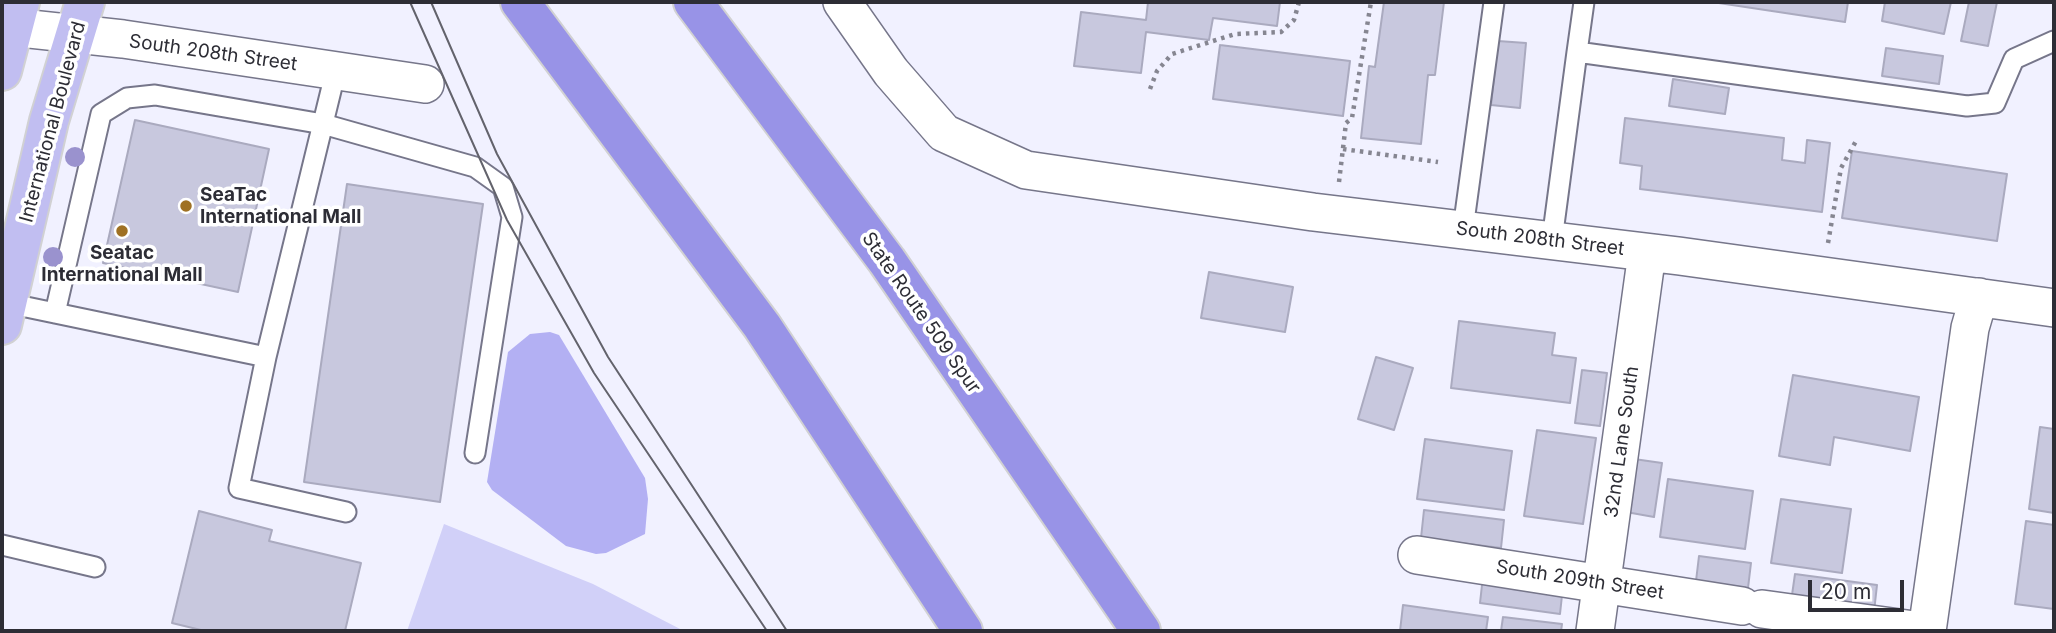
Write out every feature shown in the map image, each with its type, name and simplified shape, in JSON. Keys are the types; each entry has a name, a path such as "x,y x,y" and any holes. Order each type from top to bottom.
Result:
{"highway":[{"path":"520,2 762,326 963,631"},
{"name":"State Route 509 Spur","path":"693,2 887,261 1140,631"}],"main road":[{"path":"2,71 12,18"},
{"name":"International Boulevard","path":"4,314 49,121 81,19"}],"street":[{"name":"South 208th Street","path":"842,2 891,72 944,133 1026,170 1313,212 1552,240 2054,308"},
{"name":"South 208th Street","path":"12,18 81,19 123,39 425,84"},
{"name":"32nd Lane South","path":"1595,631 1647,253"},
{"path":"1927,631 1970,328 1979,297"},
{"name":"South 209th Street","path":"1417,555 1752,608 1921,631"}],"lane":[{"path":"1463,229 1494,2"},
{"path":"1552,240 1584,2"},
{"path":"1577,52 1967,106 1995,103 2014,59 2054,41"},
{"path":"336,71 266,357 239,488 346,512"},
{"path":"55,313 101,114 127,98 155,95 323,124 475,167 503,187 512,217 475,453"},
{"path":"4,314 55,313 266,357"},
{"path":"2,545 95,567"}],"path":[{"path":"1150,89 1157,71 1172,54 1236,34 1281,32 1294,20 1299,2"},
{"path":"1338,191 1346,123 1352,118 1371,2"},
{"path":"1825,254 1841,168 1856,141"},
{"path":"1343,149 1438,162"}],"shaded area":[{"path":"550,332 559,335 645,478 648,499 645,534 606,553 596,554 566,546 492,490 487,482 508,352 530,334"},
{"path":"444,524 593,584 684,631 407,631"}],"building":[{"path":"1148,2 1280,2 1277,26 1213,18 1209,40 1146,32 1141,73 1074,66 1081,12 1146,20"},
{"path":"1384,2 1444,2 1435,75 1428,75 1421,144 1361,138 1369,66 1375,67"},
{"path":"1712,2 1848,2 1845,22"},
{"path":"1885,2 1951,2 1944,34 1882,21"},
{"path":"1969,2 1997,2 1988,46 1961,41"},
{"path":"1498,41 1526,43 1520,108 1491,105"},
{"path":"1220,45 1350,61 1343,116 1213,99"},
{"path":"1886,48 1943,56 1939,84 1882,76"},
{"path":"1673,79 1729,88 1725,114 1669,106"},
{"path":"1625,118 1784,138 1782,160 1805,163 1807,140 1830,143 1822,212 1640,189 1642,166 1620,163"},
{"name":"SeaTac International Mall","path":"135,120 269,149 238,292 103,263"},
{"path":"1852,151 2007,174 1997,241 1842,218"},
{"path":"347,184 483,204 440,502 304,482"},
{"path":"1209,272 1293,287 1285,332 1201,318"},
{"path":"1459,321 1555,333 1552,355 1576,358 1570,403 1451,388"},
{"path":"1376,357 1413,368 1394,430 1358,419"},
{"path":"1582,370 1607,373 1600,426 1575,423"},
{"path":"1793,375 1919,397 1910,451 1834,437 1830,465 1779,456"},
{"path":"2040,427 2054,429 2054,513 2029,509"},
{"path":"1537,430 1596,438 1583,524 1524,516"},
{"path":"1425,439 1512,451 1504,510 1417,499"},
{"path":"1634,459 1662,463 1654,517 1626,512"},
{"path":"1668,479 1753,491 1745,549 1660,537"},
{"path":"1781,499 1851,509 1842,573 1771,563"},
{"path":"1424,510 1504,520 1501,548 1421,538"},
{"path":"199,511 272,530 269,541 361,563 345,631 205,631 172,623"},
{"path":"2026,521 2054,525 2054,609 2015,604"},
{"path":"1699,556 1751,563 1748,588 1696,581"},
{"path":"1795,574 1877,585 1874,612 1791,602"},
{"path":"1483,576 1563,586 1560,614 1480,603"},
{"path":"1403,605 1488,617 1486,631 1400,631"},
{"path":"1503,617 1562,624 1561,631 1501,631"}],"tram line":[{"path":"410,2 507,220 594,373 767,631"},
{"path":"431,2 497,154 608,357 787,631"}],"place":[{"name":"SeaTac International Mall","path":"186,206"},
{"name":"Seatac International Mall","path":"122,231"}]}
